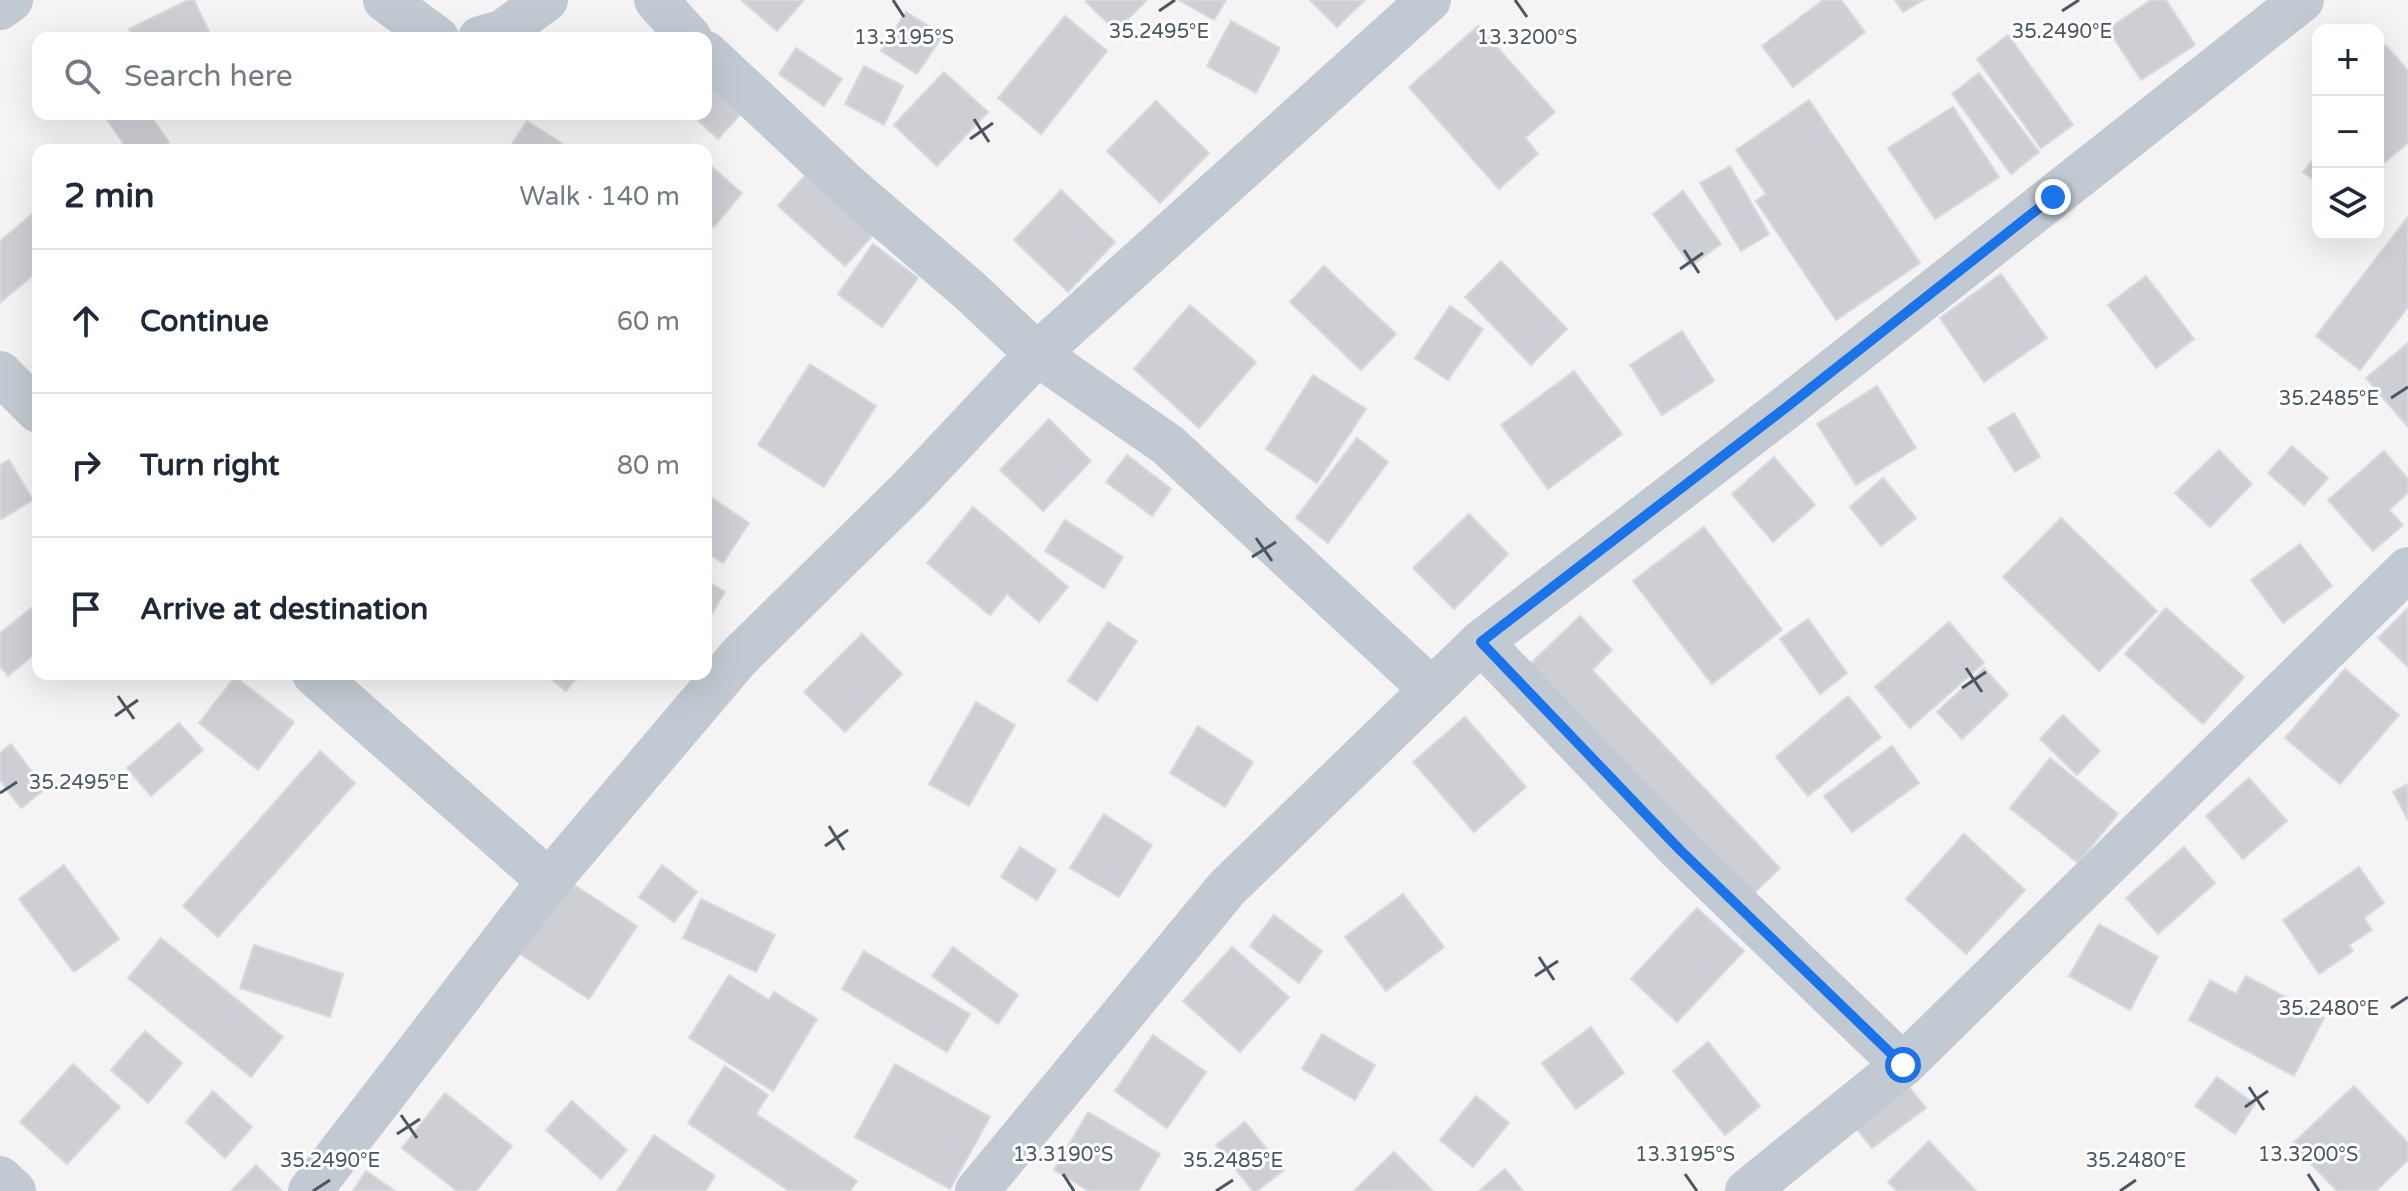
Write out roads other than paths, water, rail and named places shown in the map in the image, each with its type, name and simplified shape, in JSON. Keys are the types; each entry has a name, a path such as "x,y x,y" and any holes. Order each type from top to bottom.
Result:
{"street":[{"path":"0,8 11,0"},
{"path":"385,0 429,32"},
{"path":"502,32 546,0"},
{"path":"656,0 685,32"},
{"path":"310,1191 549,881 739,657 910,489 1037,354 1429,0"},
{"path":"977,1191 1227,888 1481,642 1788,406 2302,0"},
{"path":"712,59 849,187 969,290 1037,354 1168,445 1431,689"},
{"path":"0,373 32,405"},
{"path":"1747,1191 1903,1065 2408,569"},
{"path":"1481,642 1680,850 1903,1065"},
{"path":"321,680 549,881"},
{"path":"0,1178 14,1191"}]}
